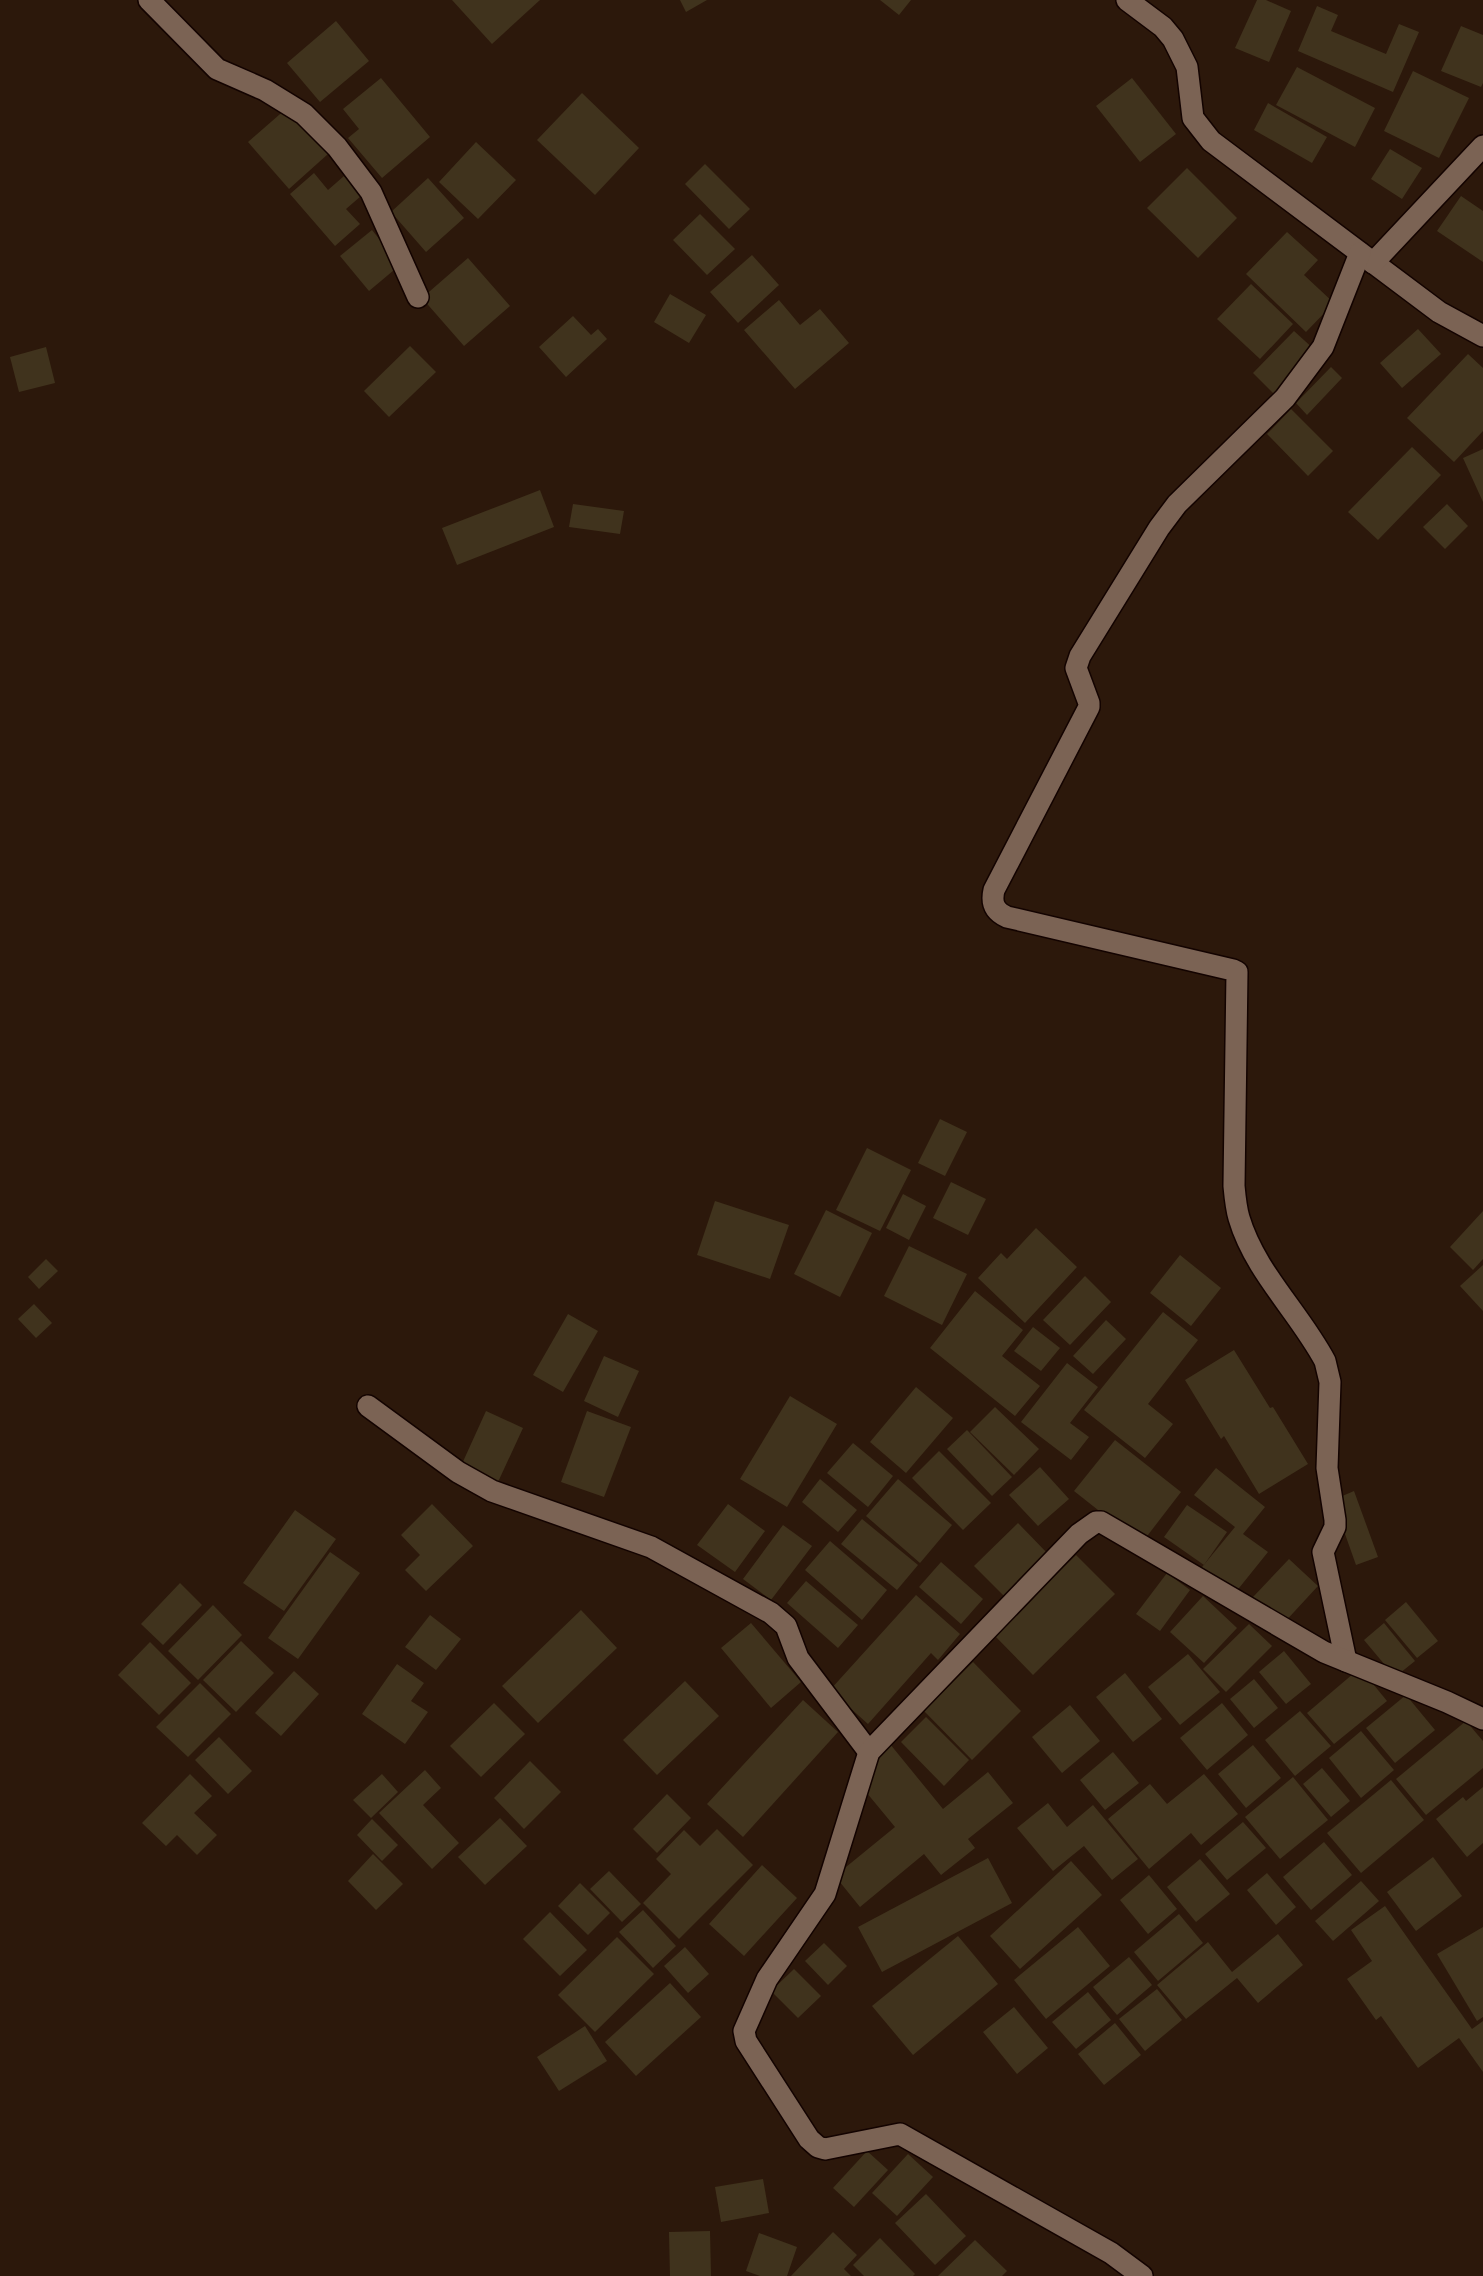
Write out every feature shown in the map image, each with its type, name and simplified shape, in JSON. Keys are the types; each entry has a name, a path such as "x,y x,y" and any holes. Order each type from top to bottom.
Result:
{"street":[{"path":"149,0 217,69 265,90 304,114 337,147 372,192 418,297"},
{"path":"1127,0 1163,27 1173,39 1187,67 1193,118 1204,134 1439,312 1483,337"},
{"path":"1346,1661 1323,1552 1335,1524 1327,1468 1330,1382 1325,1361 1252,1252 1236,1205 1237,972 1007,917 998,911 992,902 994,890 1089,707 1076,668 1080,656 1159,528 1177,504 1285,398 1315,360 1367,258 1483,146"},
{"path":"368,1406 472,1481 492,1491 651,1547 771,1613 786,1626 798,1658 869,1752"},
{"path":"1142,2276 1111,2253 900,2134 825,2149 818,2147 809,2139 746,2040 744,2031 767,1979 825,1894 869,1752 1070,1543 1096,1521 1324,1652 1483,1718"}],"building":[{"path":"452,0 540,0 492,44"},
{"path":"680,0 707,0 686,12"},
{"path":"880,0 911,0 899,15"},
{"path":"1257,0 1266,0 1291,11 1269,62 1235,48"},
{"path":"1317,6 1338,15 1331,31 1386,54 1399,24 1419,32 1393,92 1298,51"},
{"path":"336,21 369,61 320,102 287,63"},
{"path":"1461,26 1483,35 1481,87 1441,71"},
{"path":"1297,67 1375,108 1355,147 1276,105"},
{"path":"1413,71 1469,98 1439,158 1384,131"},
{"path":"381,78 430,137 382,178 348,138 359,129 343,109"},
{"path":"1132,78 1176,134 1140,162 1096,106"},
{"path":"582,93 639,148 595,195 537,140"},
{"path":"1268,103 1327,137 1312,163 1254,130"},
{"path":"287,108 328,154 289,189 248,142"},
{"path":"476,142 516,180 478,219 439,182"},
{"path":"1390,149 1422,168 1402,199 1371,179"},
{"path":"705,164 750,209 729,229 685,184"},
{"path":"1187,168 1237,218 1198,258 1147,208"},
{"path":"314,173 328,190 344,176 361,196 346,209 360,224 335,246 290,194"},
{"path":"428,178 464,218 426,252 391,212"},
{"path":"1461,196 1483,211 1483,262 1437,231"},
{"path":"700,214 735,249 707,275 673,240"},
{"path":"372,230 400,265 369,291 340,256"},
{"path":"1287,232 1318,260 1304,275 1334,303 1306,332 1246,274"},
{"path":"752,255 779,285 738,323 710,292"},
{"path":"468,258 510,306 464,346 422,298"},
{"path":"1251,284 1293,324 1260,359 1217,319"},
{"path":"670,294 706,315 689,343 654,322"},
{"path":"779,300 800,325 820,309 849,343 795,389 744,330"},
{"path":"573,316 591,335 598,329 607,339 566,377 539,347"},
{"path":"1418,329 1441,354 1402,388 1380,363"},
{"path":"1294,331 1316,351 1274,394 1253,373"},
{"path":"410,346 436,372 389,417 364,391"},
{"path":"46,347 55,383 19,392 10,357"},
{"path":"1468,354 1483,368 1483,431 1454,462 1407,418"},
{"path":"1331,367 1342,378 1307,415 1296,403"},
{"path":"1291,409 1333,451 1308,476 1267,434"},
{"path":"1412,447 1441,475 1378,540 1348,512"},
{"path":"1483,449 1483,502 1463,458"},
{"path":"540,490 554,527 457,565 442,528"},
{"path":"573,504 624,511 620,534 569,527"},
{"path":"1447,504 1468,526 1445,549 1423,527"},
{"path":"940,1119 967,1132 945,1176 918,1163"},
{"path":"867,1148 911,1170 880,1231 836,1210"},
{"path":"951,1182 986,1199 968,1235 933,1218"},
{"path":"903,1194 926,1206 909,1240 886,1228"},
{"path":"715,1201 789,1225 770,1279 697,1255"},
{"path":"826,1210 872,1233 840,1297 794,1274"},
{"path":"1483,1211 1483,1259 1473,1270 1450,1247"},
{"path":"1036,1228 1077,1267 1025,1323 978,1278 1001,1253 1007,1259"},
{"path":"909,1246 967,1274 942,1325 884,1296"},
{"path":"1180,1255 1221,1288 1191,1326 1150,1293"},
{"path":"46,1259 58,1271 39,1289 28,1277"},
{"path":"1483,1265 1483,1311 1460,1286"},
{"path":"1085,1276 1111,1302 1070,1345 1043,1320"},
{"path":"975,1291 1023,1330 1002,1356 1040,1386 1015,1416 930,1348"},
{"path":"34,1304 52,1323 36,1338 18,1319"},
{"path":"1163,1312 1198,1340 1148,1404 1173,1424 1145,1458 1084,1410"},
{"path":"568,1314 598,1331 563,1392 533,1375"},
{"path":"1106,1320 1126,1339 1093,1374 1073,1356"},
{"path":"1033,1327 1060,1348 1041,1371 1014,1351"},
{"path":"1234,1350 1308,1464 1259,1494 1224,1436 1221,1439 1185,1380"},
{"path":"604,1356 639,1371 618,1417 584,1401"},
{"path":"1067,1363 1098,1387 1070,1423 1089,1437 1071,1460 1021,1422"},
{"path":"916,1387 953,1418 906,1473 870,1442"},
{"path":"790,1396 837,1424 787,1507 740,1479"},
{"path":"995,1407 1039,1449 1014,1475 970,1432"},
{"path":"486,1411 523,1428 498,1482 461,1466"},
{"path":"587,1411 631,1427 604,1497 561,1482"},
{"path":"967,1430 1012,1477 992,1496 947,1449"},
{"path":"1115,1440 1181,1492 1141,1544 1074,1491"},
{"path":"853,1443 893,1476 868,1507 827,1473"},
{"path":"939,1451 991,1503 963,1530 912,1478"},
{"path":"1040,1467 1069,1499 1038,1526 1009,1495"},
{"path":"1216,1468 1265,1507 1243,1534 1268,1552 1231,1598 1198,1572 1235,1527 1194,1495"},
{"path":"820,1479 857,1510 838,1532 802,1502"},
{"path":"898,1479 952,1525 920,1563 866,1516"},
{"path":"1354,1491 1378,1557 1356,1565 1333,1500"},
{"path":"432,1504 473,1546 426,1591 405,1570 420,1555 401,1535"},
{"path":"728,1504 765,1531 735,1572 697,1545"},
{"path":"1187,1505 1227,1532 1204,1565 1164,1537"},
{"path":"295,1510 336,1539 284,1611 243,1583"},
{"path":"862,1519 918,1565 897,1590 841,1544"},
{"path":"1018,1523 1050,1556 1006,1598 974,1566"},
{"path":"783,1525 812,1546 771,1600 743,1579"},
{"path":"830,1541 887,1590 862,1620 805,1570"},
{"path":"330,1552 360,1573 298,1659 268,1638"},
{"path":"1076,1555 1115,1594 1033,1675 994,1635"},
{"path":"1289,1559 1318,1586 1282,1625 1253,1597"},
{"path":"941,1562 983,1599 961,1624 919,1587"},
{"path":"1167,1573 1190,1590 1160,1631 1136,1614"},
{"path":"806,1581 858,1625 838,1648 787,1603"},
{"path":"180,1583 202,1605 163,1645 141,1624"},
{"path":"916,1595 960,1634 938,1660 931,1653 868,1724 830,1690"},
{"path":"1203,1596 1237,1628 1204,1663 1170,1632"},
{"path":"1406,1602 1438,1641 1417,1658 1385,1620"},
{"path":"213,1605 242,1635 198,1680 168,1651"},
{"path":"581,1610 617,1648 538,1723 502,1686"},
{"path":"430,1615 461,1639 436,1670 405,1647"},
{"path":"751,1623 801,1682 771,1708 721,1648"},
{"path":"1384,1623 1415,1661 1395,1677 1364,1640"},
{"path":"1249,1624 1272,1646 1226,1692 1203,1669"},
{"path":"241,1641 274,1673 236,1712 203,1680"},
{"path":"150,1642 191,1683 159,1715 118,1675"},
{"path":"1284,1651 1311,1684 1286,1704 1259,1672"},
{"path":"1188,1654 1220,1692 1180,1725 1148,1687"},
{"path":"973,1662 1021,1711 972,1760 924,1711"},
{"path":"397,1664 424,1683 411,1701 428,1712 405,1744 362,1714"},
{"path":"1360,1668 1387,1701 1334,1744 1307,1713"},
{"path":"294,1671 319,1694 281,1736 255,1713"},
{"path":"1125,1673 1162,1719 1133,1742 1096,1697"},
{"path":"1254,1679 1278,1708 1254,1728 1230,1699"},
{"path":"685,1681 719,1716 657,1775 623,1740"},
{"path":"200,1683 231,1714 188,1757 156,1727"},
{"path":"1406,1695 1435,1730 1395,1763 1366,1728"},
{"path":"803,1700 838,1732 743,1837 707,1804"},
{"path":"494,1703 525,1734 481,1777 450,1746"},
{"path":"1222,1703 1248,1735 1207,1770 1180,1738"},
{"path":"1070,1705 1100,1741 1062,1773 1032,1737"},
{"path":"1300,1711 1331,1746 1295,1776 1265,1740"},
{"path":"926,1717 969,1760 944,1786 901,1742"},
{"path":"1466,1721 1483,1741 1483,1768 1426,1815 1396,1779"},
{"path":"1361,1731 1394,1770 1361,1798 1329,1758"},
{"path":"219,1737 252,1771 228,1794 195,1760"},
{"path":"890,1744 943,1809 988,1772 1013,1803 968,1839 975,1848 941,1875 924,1854 860,1907 835,1876 895,1827 852,1775"},
{"path":"1253,1745 1281,1778 1246,1808 1218,1774"},
{"path":"1113,1752 1139,1783 1105,1810 1080,1780"},
{"path":"530,1761 561,1792 524,1829 494,1798"},
{"path":"1322,1768 1350,1801 1331,1817 1303,1784"},
{"path":"425,1770 441,1788 423,1805 459,1843 432,1869 379,1813"},
{"path":"190,1774 212,1796 194,1813 217,1835 197,1855 177,1835 166,1846 142,1823"},
{"path":"382,1774 398,1792 371,1818 353,1800"},
{"path":"1204,1774 1238,1814 1201,1845 1191,1833 1149,1869 1108,1819 1150,1784 1167,1804"},
{"path":"1293,1777 1328,1820 1280,1859 1245,1817"},
{"path":"1391,1780 1424,1820 1361,1873 1327,1833"},
{"path":"1483,1787 1483,1843 1467,1857 1436,1819 1463,1797 1466,1801"},
{"path":"667,1794 691,1818 657,1853 633,1829"},
{"path":"1048,1803 1067,1827 1093,1805 1138,1859 1112,1880 1084,1846 1053,1871 1017,1828"},
{"path":"500,1818 527,1846 485,1885 458,1857"},
{"path":"372,1819 398,1845 382,1861 357,1835"},
{"path":"1243,1822 1266,1848 1227,1880 1205,1854"},
{"path":"717,1829 753,1865 679,1939 643,1903 671,1874 656,1859 684,1830 700,1846"},
{"path":"1324,1842 1352,1875 1311,1910 1283,1877"},
{"path":"373,1854 403,1884 376,1910 348,1881"},
{"path":"1433,1857 1462,1896 1416,1931 1387,1892"},
{"path":"988,1858 1012,1903 882,1972 858,1927"},
{"path":"1200,1859 1230,1894 1196,1922 1167,1887"},
{"path":"1071,1861 1102,1895 1020,1969 990,1936"},
{"path":"762,1865 797,1898 744,1956 709,1924"},
{"path":"609,1871 641,1904 622,1922 590,1889"},
{"path":"1267,1873 1296,1907 1276,1925 1247,1890"},
{"path":"1149,1875 1177,1909 1148,1934 1120,1900"},
{"path":"1361,1881 1379,1901 1333,1941 1315,1921"},
{"path":"580,1883 610,1913 588,1935 558,1906"},
{"path":"1385,1906 1472,2029 1483,2021 1483,2072 1459,2038 1418,2068 1381,2016 1376,2020 1347,1979 1372,1961 1351,1930"},
{"path":"643,1910 676,1946 653,1968 619,1932"},
{"path":"550,1912 587,1950 560,1976 523,1939"},
{"path":"1179,1914 1203,1943 1158,1981 1134,1952"},
{"path":"1078,1927 1110,1966 1046,2019 1014,1980"},
{"path":"1483,1927 1483,2017 1477,2021 1437,1954"},
{"path":"1278,1934 1303,1965 1258,2003 1237,1978 1186,2019 1157,1985 1208,1942 1232,1972"},
{"path":"958,1936 998,1984 913,2055 872,2006"},
{"path":"617,1937 654,1974 595,2032 558,1995"},
{"path":"824,1943 847,1966 828,1985 805,1961"},
{"path":"685,1947 709,1974 688,1993 664,1966"},
{"path":"1129,1957 1152,1985 1117,2015 1093,1987"},
{"path":"794,1969 821,1996 798,2018 771,1991"},
{"path":"670,1983 701,2017 636,2076 605,2042"},
{"path":"1157,1989 1182,2020 1145,2051 1119,2019"},
{"path":"1088,1992 1111,2020 1076,2049 1052,2022"},
{"path":"1014,2007 1048,2048 1017,2074 983,2032"},
{"path":"1115,2023 1141,2055 1104,2085 1078,2054"},
{"path":"585,2026 607,2061 559,2091 537,2057"},
{"path":"867,2151 888,2170 854,2207 833,2188"},
{"path":"908,2154 933,2177 897,2216 872,2193"},
{"path":"763,2179 769,2213 721,2222 715,2187"},
{"path":"926,2194 966,2236 935,2265 895,2223"},
{"path":"710,2231 711,2276 670,2276 669,2232"},
{"path":"833,2232 857,2255 844,2269 851,2276 791,2276"},
{"path":"759,2233 797,2247 787,2276 760,2276 746,2271"},
{"path":"880,2238 915,2274 913,2276 864,2276 853,2265"},
{"path":"975,2240 1007,2271 1002,2276 938,2276"}]}
